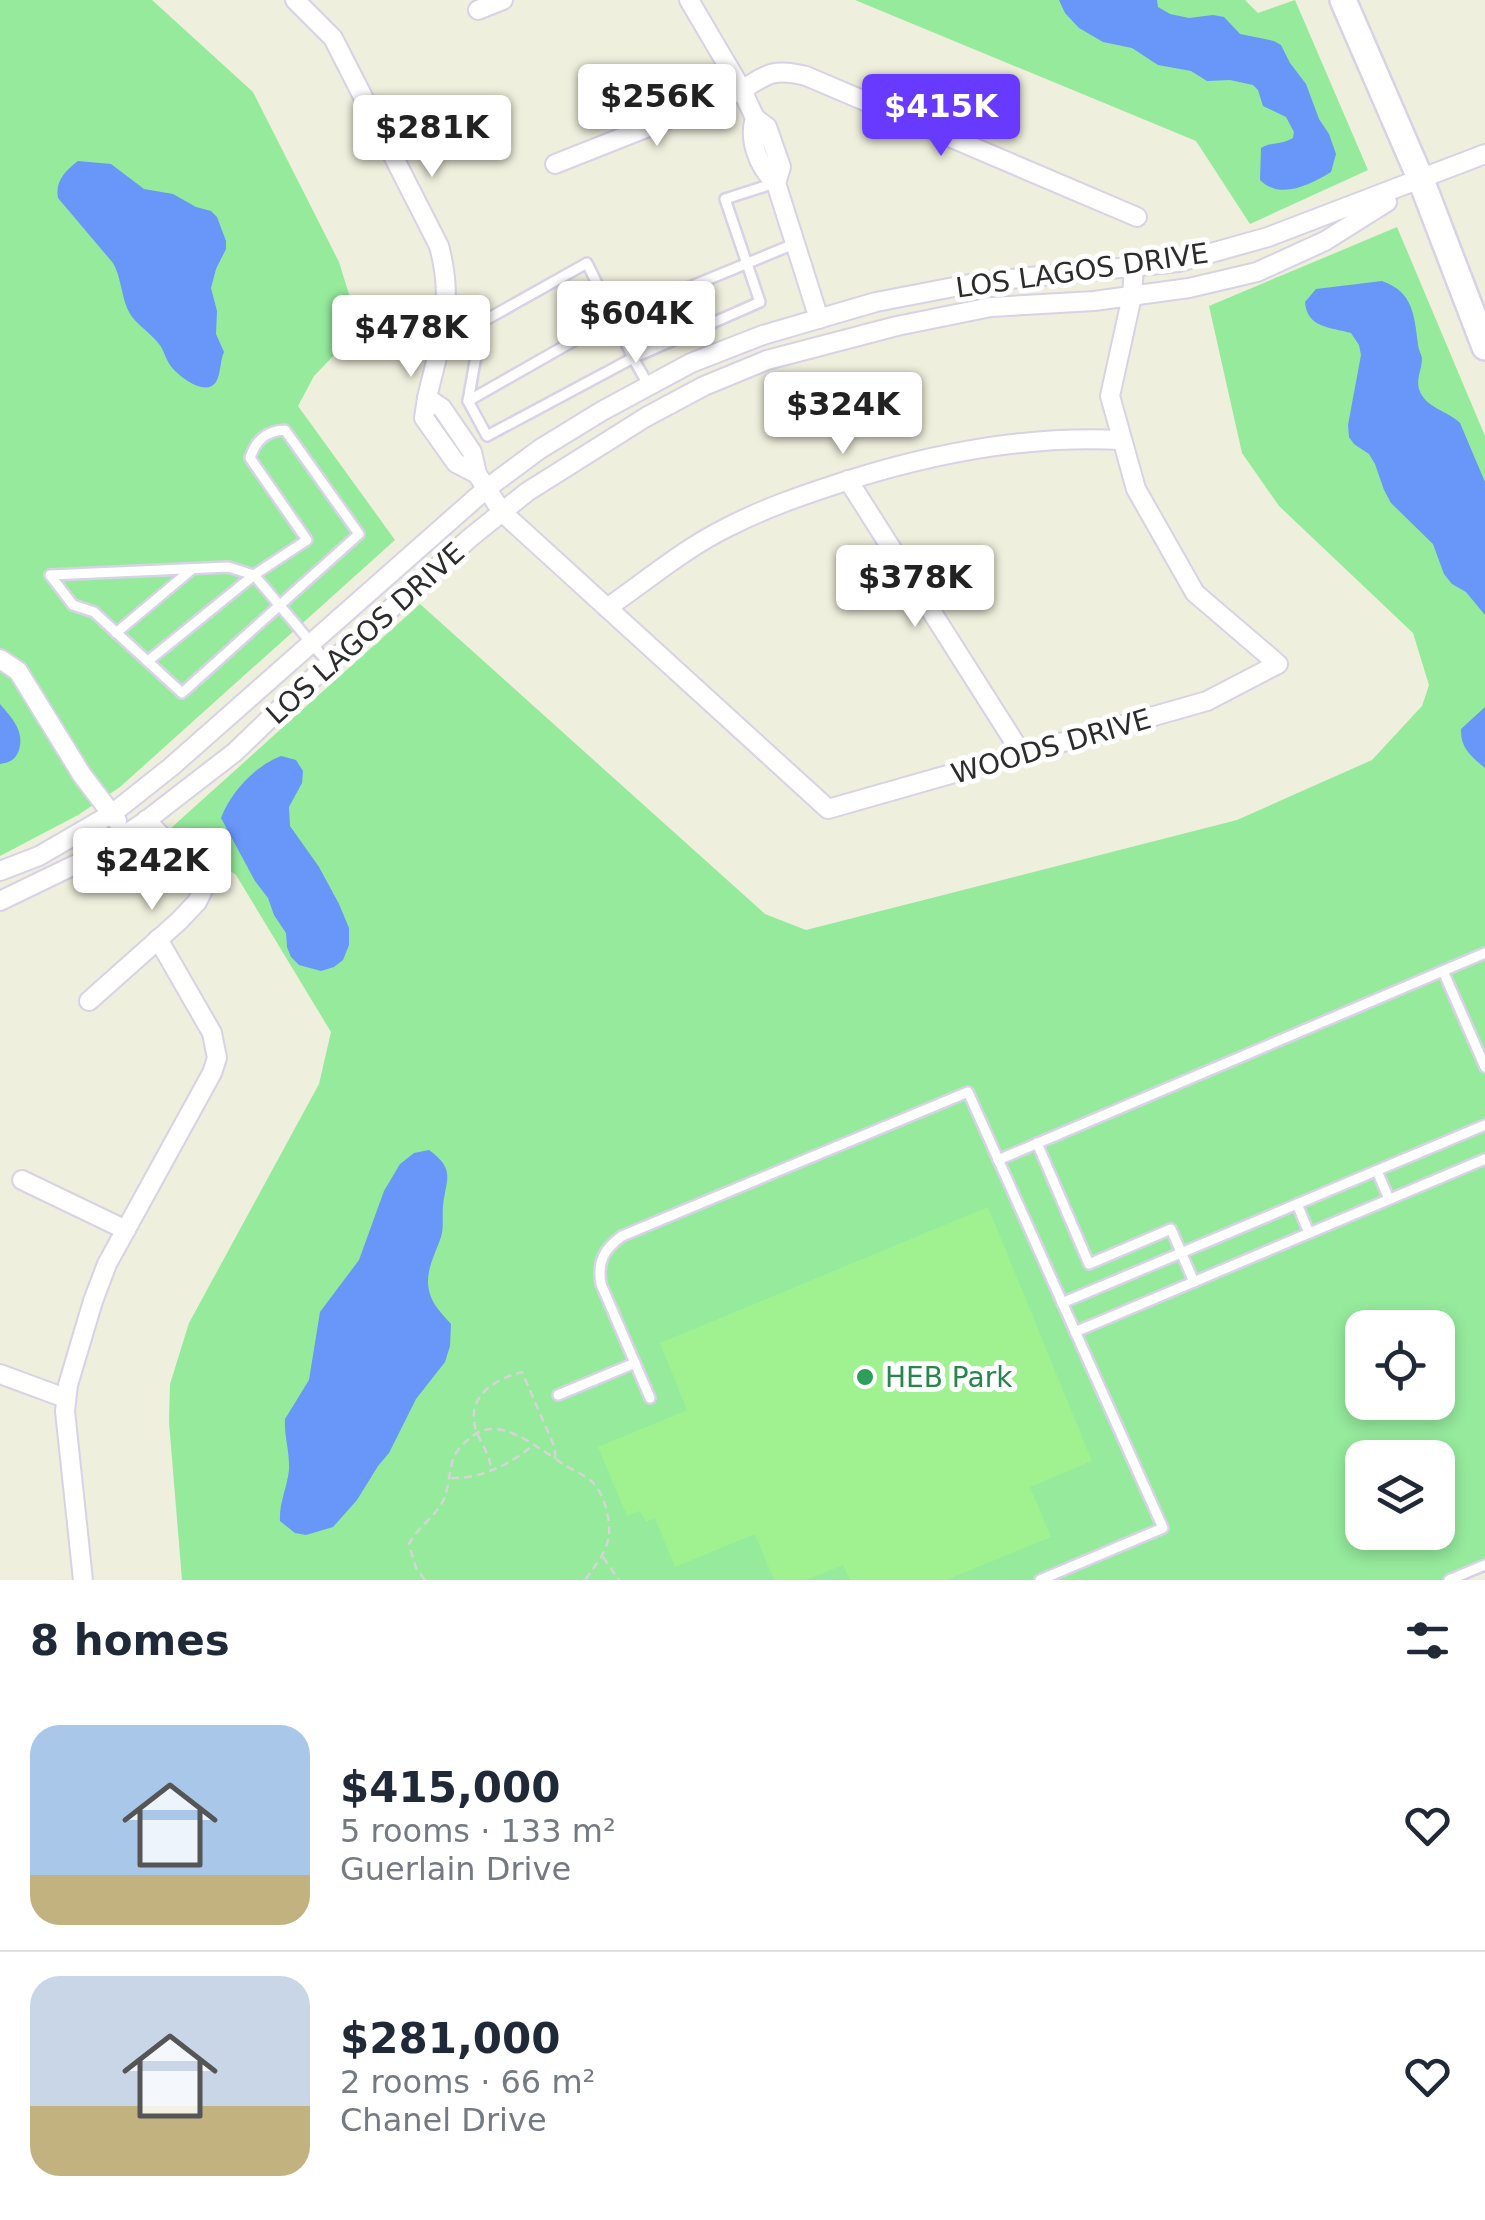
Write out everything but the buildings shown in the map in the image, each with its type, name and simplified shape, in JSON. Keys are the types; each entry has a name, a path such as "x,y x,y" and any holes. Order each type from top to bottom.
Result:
{"main road":[{"path":"1343,0 1421,180 1485,347"}],"street":[{"name":"WOODS DRIVE","path":"295,0 333,38 439,246 447,304 426,398 442,408 472,452 482,482 502,512 828,808 1206,701 1278,664 1195,593 1136,490 1110,396 1132,296 1134,267"},
{"path":"478,10 503,0"},
{"path":"689,0 755,118 767,127 766,150 781,167 776,183 820,318"},
{"path":"555,164 783,70 806,76 1137,216"},
{"path":"1421,180 1485,154"},
{"name":"LOS LAGOS DRIVE","path":"0,871 39,856 113,813 171,767 482,482 690,364 763,335 876,302 980,282 1180,262 1268,238 1421,180"},
{"name":"LOS LAGOS DRIVE","path":"0,901 86,860 146,820 235,752 470,537 526,492 646,417 704,386 767,360 868,333 991,307 1094,301 1189,288 1258,272 1324,241 1421,180"},
{"path":"607,608 724,528 774,504 903,464 995,445 1083,438 1122,440"},
{"path":"848,480 1022,754"},
{"path":"0,660 18,671 124,835"},
{"path":"89,1001 197,902 202,892 195,870 146,820"},
{"path":"84,1580 66,1398 99,1283 217,1058 212,1033 158,939"},
{"path":"22,1180 126,1230"},
{"path":"0,1374 66,1398"}],"lane":[{"path":"649,386 633,358 587,264 482,322 468,401 487,436 633,358 760,302 725,198 776,183"},
{"path":"468,401 614,318 796,244"},
{"path":"148,662 254,574 307,540 250,458 255,442 273,431 285,430 359,534 280,606 182,692 148,662 116,633 94,612 74,606 50,575 228,567 254,574 280,606 329,664"},
{"path":"116,633 193,569"},
{"path":"998,1160 1485,954"},
{"path":"1443,971 1485,1067"},
{"path":"650,1398 601,1284 602,1255 622,1236 968,1092 1163,1528 1040,1580"},
{"path":"1062,1303 1485,1125"},
{"path":"1038,1143 1090,1264 1171,1229 1194,1282"},
{"path":"1075,1332 1485,1159"},
{"path":"1377,1170 1390,1199"},
{"path":"1297,1204 1309,1233"},
{"path":"558,1396 635,1362"},
{"path":"1449,1580 1485,1565"}],"path":[{"path":"491,1470 490,1456 477,1432 476,1402 481,1393 522,1372 555,1448 555,1458"},
{"path":"426,1580 416,1568 409,1544 445,1497 454,1456 477,1432 506,1430 593,1482 603,1499 611,1525 609,1542 585,1580"},
{"path":"449,1478 467,1478 491,1470 532,1446"},
{"path":"602,1556 619,1580"}],"green space":[{"path":"0,0 152,0 253,92 339,262 352,304 339,350 314,376 298,406 395,540 120,787 78,815 0,856"},
{"path":"855,0 1245,0 1258,13 1295,0 1368,170 1250,224 1196,141"},
{"path":"1397,227 1485,436 1485,1572 1466,1580 182,1580 169,1422 170,1384 189,1323 319,1084 331,1032 236,875 171,828 420,604 765,914 806,930 1237,820 1372,760 1422,706 1429,685 1413,633 1279,506 1242,453 1209,306"},
{"name":"HEB Park","path":"988,1207 1092,1461 1030,1487 1051,1537 946,1580 850,1580 843,1565 806,1580 774,1580 755,1534 675,1567 655,1518 646,1522 640,1511 627,1516 598,1447 687,1410 660,1343"}],"water":[{"path":"1059,0 1157,0 1158,7 1170,14 1224,17 1240,34 1281,45 1306,84 1329,134 1336,154 1331,172 1286,190 1268,186 1260,180 1261,148 1289,140 1294,132 1286,117 1263,106 1253,85 1207,81 1191,71 1158,65 1132,48 1103,42 1079,28"},
{"path":"78,161 111,164 144,189 173,194 217,217 226,249 211,288 217,311 216,334 224,352 218,379 211,386 192,383 170,365 159,344 130,313 113,263 58,198 62,177"},
{"path":"1382,281 1400,291 1410,305 1422,358 1418,381 1422,395 1460,423 1485,482 1485,615 1444,574 1433,544 1391,503 1369,454 1349,437 1361,355 1359,345 1351,333 1315,322 1307,311 1305,302 1316,289"},
{"path":"0,704 16,725 20,743 14,758 0,764"},
{"path":"1485,707 1485,768 1465,747 1461,729"},
{"path":"281,756 296,760 303,771 302,783 289,807 290,826 319,867 349,928 349,945 343,960 321,971 299,965 291,957 286,933 221,818 245,781"},
{"path":"429,1150 443,1163 447,1175 442,1233 428,1278 433,1301 451,1324 445,1362 416,1399 389,1453 357,1500 333,1527 306,1535 295,1533 280,1521 289,1470 285,1419 309,1380 320,1312 359,1260 384,1191 400,1164 414,1153"}],"place":[{"name":"HEB Park","path":"865,1377"}]}
